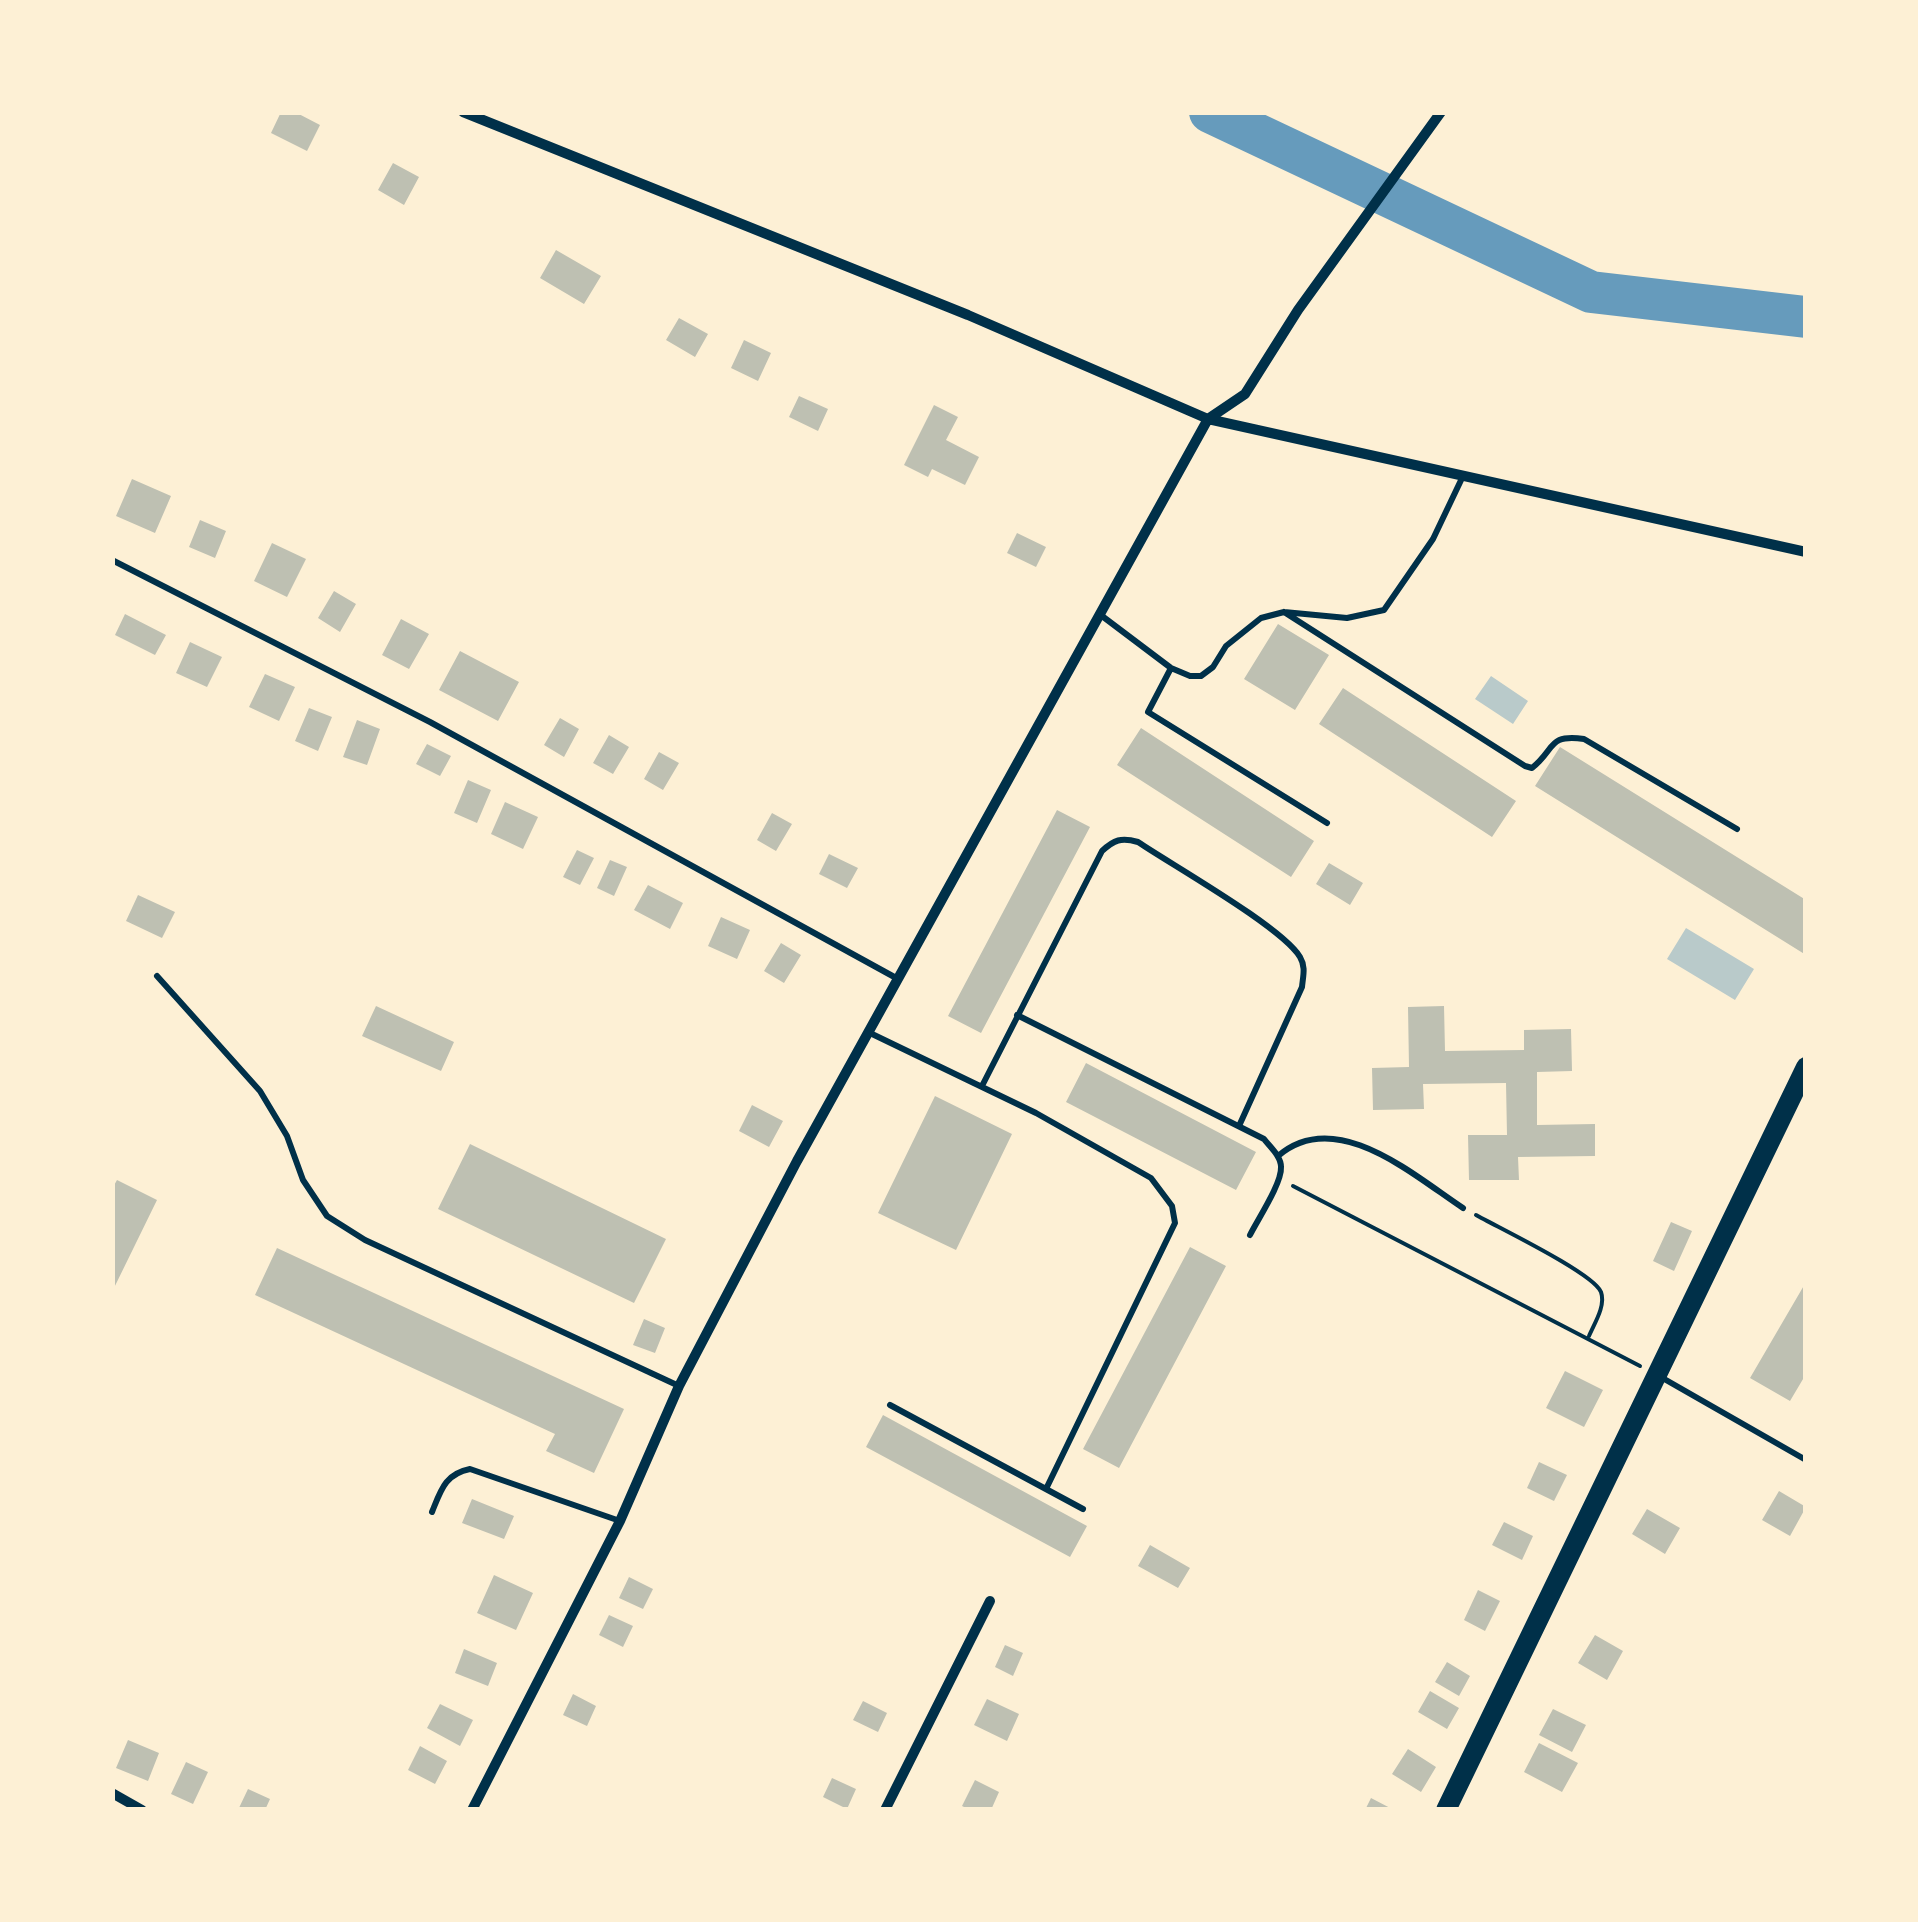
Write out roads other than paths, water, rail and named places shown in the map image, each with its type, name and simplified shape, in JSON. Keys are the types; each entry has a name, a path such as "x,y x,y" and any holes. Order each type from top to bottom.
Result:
{"main road":[{"path":"1446,1810 1806,1067"}],"street":[{"path":"463,112 968,316 1208,420 1806,552"},
{"path":"472,1810 620,1520 679,1386 797,1161 1208,420 1245,394 1298,310 1441,112"},
{"path":"885,1810 990,1601"},
{"path":"112,1793 142,1810"}],"lane":[{"path":"1102,616 1171,668 1201,676 1226,646 1260,618 1284,612 1347,618 1384,610 1433,539 1464,474"},
{"path":"112,560 430,722 898,979"},
{"path":"1284,612 1525,766 1532,768 1551,743 1564,736 1584,738 1737,829"},
{"path":"1171,668 1148,712 1327,823"},
{"path":"982,1086 1102,851 1112,841 1126,839 1138,842 1274,932 1298,952 1304,966 1302,988 1239,1126"},
{"path":"157,976 260,1091 286,1136 303,1180 326,1216 365,1240 679,1386"},
{"path":"1017,1015 1264,1139 1278,1156 1281,1167 1250,1235"},
{"path":"870,1033 982,1086 1151,1178 1172,1206 1175,1223 1046,1489"},
{"path":"1278,1156 1308,1138 1346,1141 1384,1156 1463,1208"},
{"path":"1657,1375 1806,1460"},
{"path":"890,1405 1083,1509"},
{"path":"432,1512 443,1484 454,1472 470,1469 620,1520"}],"waterway":[{"path":"1210,112 1591,292 1806,317"}]}
